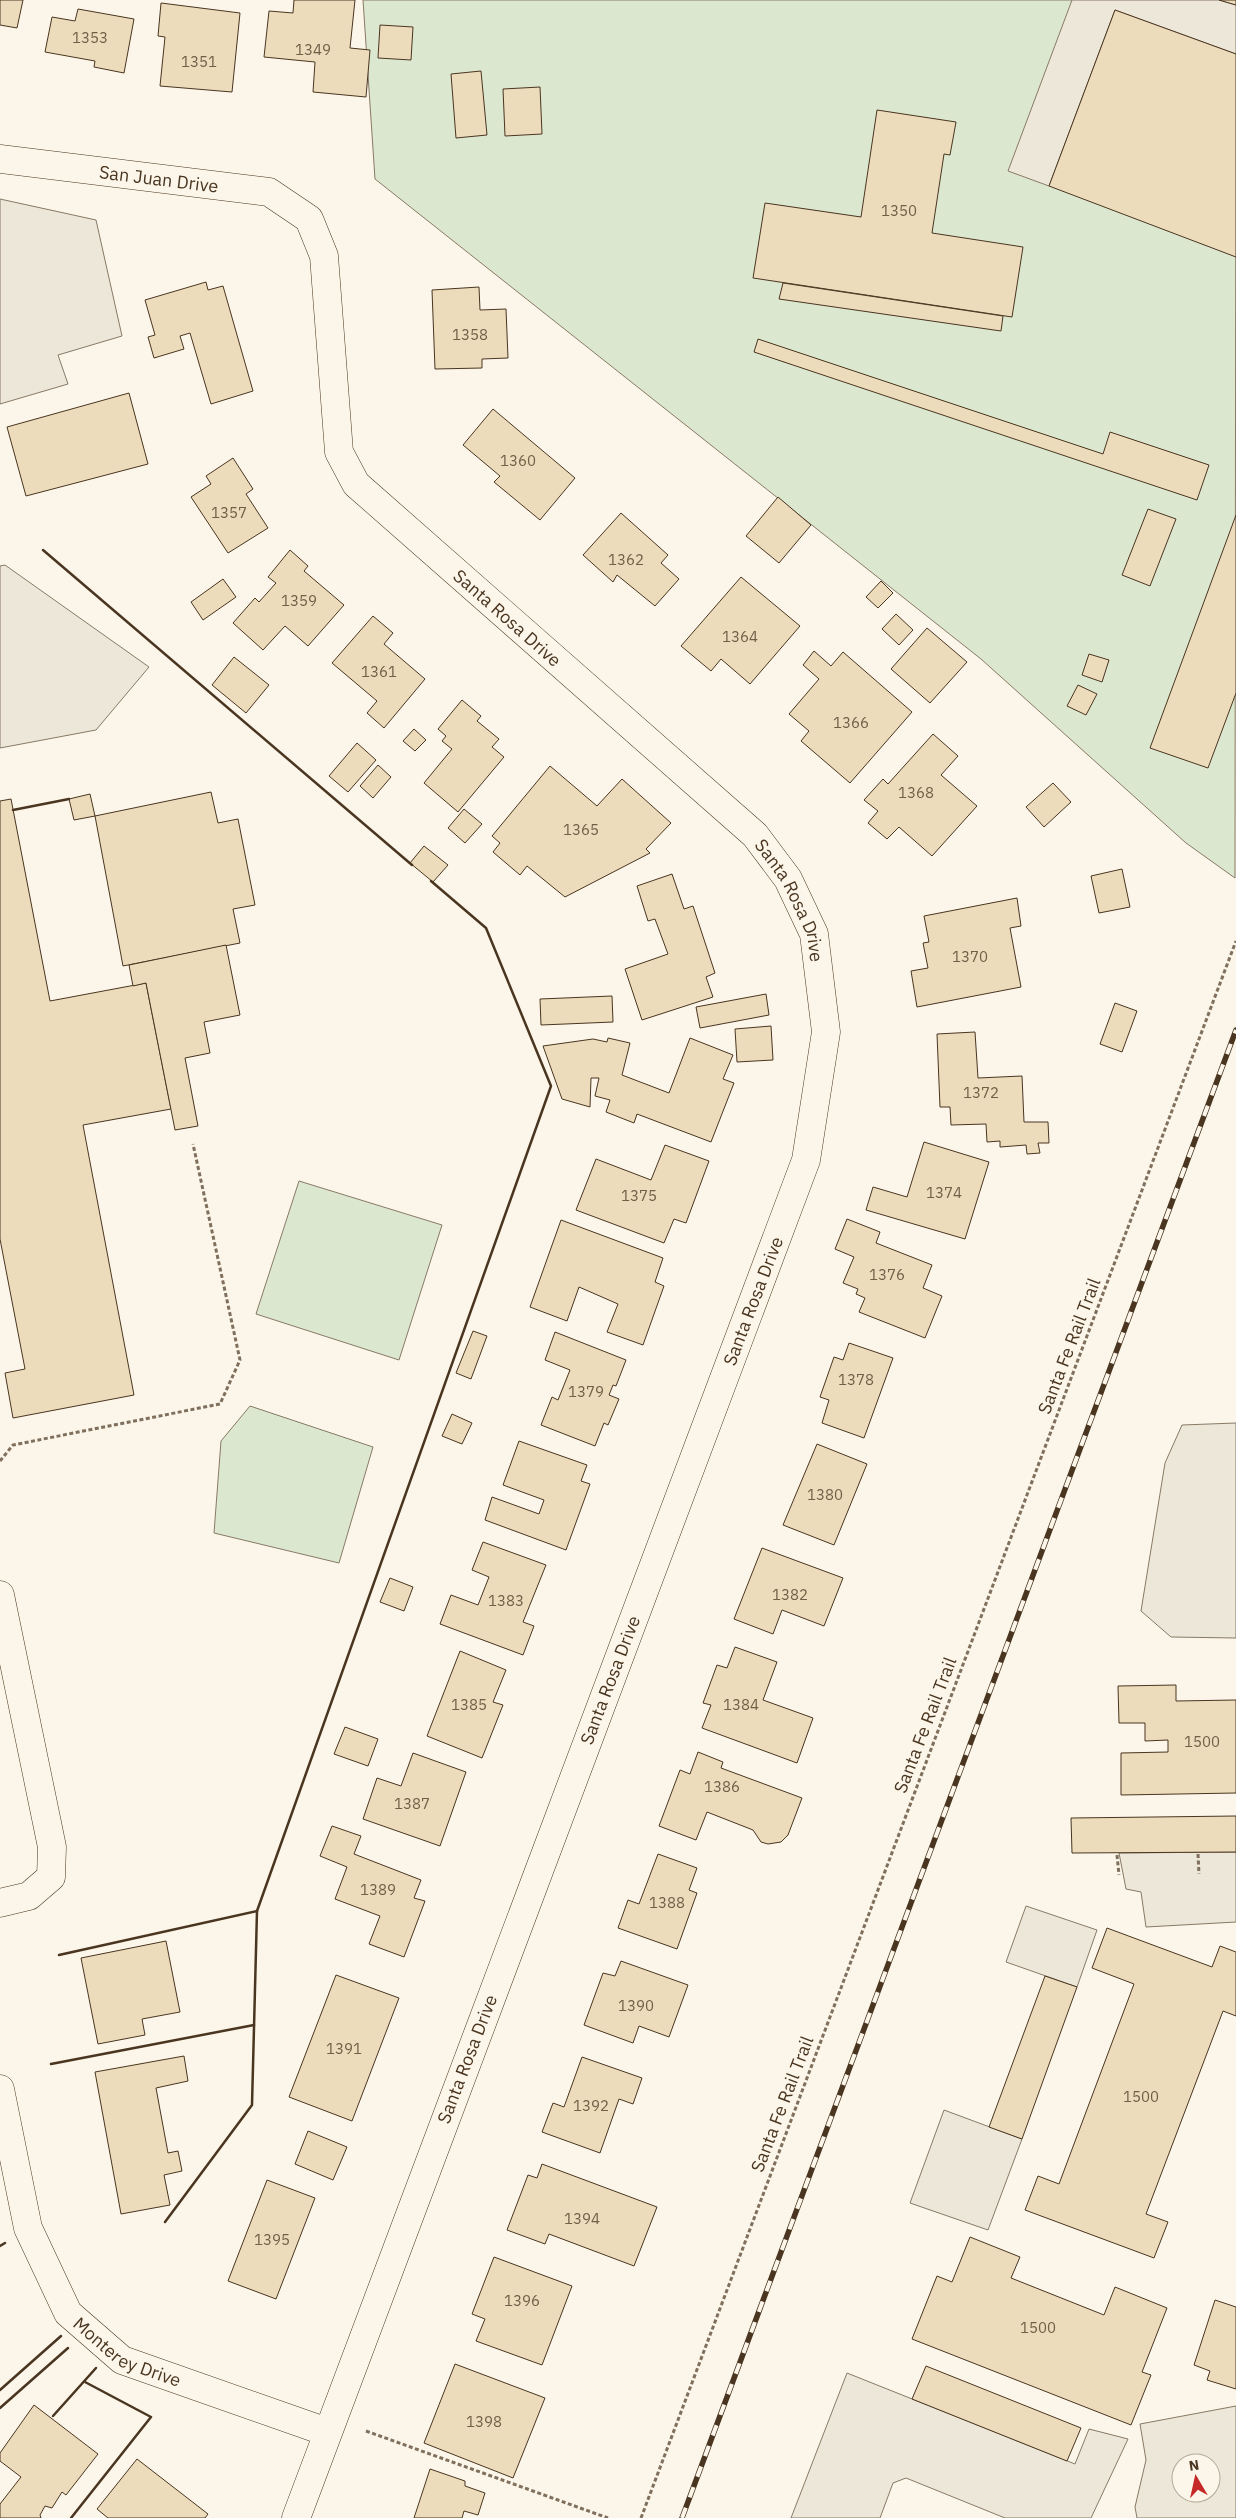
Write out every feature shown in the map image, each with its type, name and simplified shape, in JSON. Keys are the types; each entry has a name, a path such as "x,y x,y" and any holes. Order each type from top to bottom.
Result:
{"street":[{"name":"San Juan Drive","path":"0,159 269,192 309,219"},
{"name":"Santa Rosa Drive","path":"296,2518 806,1160 826,1032 814,934 788,879 755,835 356,484 339,452 324,256 309,219"},
{"path":"0,1595 52,1847 51,1877 29,1896 0,1903"},
{"name":"Monterey Drive","path":"0,2090 28,2228 68,2313 122,2360 327,2432"}],"path":[{"name":"Santa Fe Rail Trail","path":"641,2518 1236,941"},
{"path":"0,1462 13,1445 220,1404 240,1360 193,1144"},
{"path":"1198,1854 1199,1874"},
{"path":"1117,1855 1119,1875"},
{"path":"327,2432 359,2428 608,2518"}],"green space":[{"path":"363,0 1236,0 1235,878 1186,843 981,659 375,179"},
{"path":"299,1181 442,1225 399,1360 256,1314"},
{"path":"250,1406 373,1447 339,1563 214,1533 221,1441"}],"shaded area":[{"path":"1072,0 1219,0 1236,5 1236,54 1115,10 1049,186 1008,171"},
{"path":"0,199 96,220 122,336 58,355 68,384 0,404"},
{"path":"5,565 149,667 96,730 0,748 0,566"},
{"path":"1236,1423 1236,1638 1171,1637 1141,1611 1165,1463 1182,1425"},
{"path":"1236,1852 1236,1922 1146,1927 1141,1892 1126,1889 1119,1853"},
{"path":"1026,1906 1097,1930 1077,1987 1006,1962"},
{"path":"944,2110 1022,2139 988,2230 910,2203"},
{"path":"847,2373 1075,2464 1089,2429 1128,2439 1091,2518 1005,2518 906,2478 893,2483 880,2518 791,2518"},
{"path":"1236,2406 1236,2518 1137,2518 1135,2507 1146,2460 1140,2424"}],"building":[{"path":"0,0 23,0 17,28 0,25"},
{"path":"294,0 355,0 350,48 370,50 366,97 313,92 315,62 264,57 269,11 293,13"},
{"path":"1219,0 1236,0 1236,5"},
{"path":"161,3 240,13 232,92 160,86 165,37 158,36"},
{"path":"78,9 134,19 124,73 94,67 95,61 45,52 52,17 75,21"},
{"path":"1115,10 1236,54 1236,257 1049,186"},
{"path":"380,25 413,27 411,60 378,58"},
{"path":"481,71 487,135 456,138 451,74"},
{"path":"540,87 542,134 505,136 503,89"},
{"path":"877,110 956,122 950,155 944,154 932,233 1023,247 1012,317 753,278 765,203 861,217"},
{"path":"206,282 208,290 223,286 253,391 211,404 190,333 180,336 184,349 154,358 148,337 155,335 145,300"},
{"path":"783,283 1003,316 1001,331 779,299"},
{"path":"479,287 480,310 506,309 508,358 482,359 482,368 435,369 432,290"},
{"path":"758,339 1103,454 1110,432 1209,465 1197,500 754,352"},
{"path":"129,393 148,464 26,496 7,427"},
{"path":"493,409 575,478 540,520 494,482 500,476 463,445"},
{"path":"233,458 253,489 246,494 268,528 228,553 191,497 211,484 206,476"},
{"path":"778,497 811,525 779,563 746,536"},
{"path":"1148,509 1176,519 1150,586 1122,575"},
{"path":"621,513 668,555 661,563 679,579 655,606 617,575 613,582 583,555"},
{"path":"1236,515 1236,693 1208,768 1150,748"},
{"path":"290,550 308,566 304,571 344,605 308,646 285,626 263,650 233,623 255,598 259,602 276,583 268,577"},
{"path":"741,577 800,626 750,684 721,659 711,671 681,646"},
{"path":"223,579 236,597 203,620 191,602"},
{"path":"881,581 893,593 878,608 866,597"},
{"path":"896,614 913,630 899,645 882,629"},
{"path":"373,616 393,633 384,644 425,679 384,728 367,713 377,701 332,663"},
{"path":"927,628 967,662 930,703 891,669"},
{"path":"814,651 831,666 843,652 912,712 850,783 801,741 809,731 789,714 819,679 803,665"},
{"path":"1089,654 1109,660 1102,682 1082,675"},
{"path":"234,657 269,685 246,713 212,685"},
{"path":"1078,685 1097,694 1086,715 1067,706"},
{"path":"462,700 481,716 477,721 499,739 492,747 504,757 458,812 424,783 452,749 442,741 446,736 438,729"},
{"path":"414,729 426,740 415,751 403,741"},
{"path":"933,734 958,756 941,775 977,806 932,856 899,827 887,839 868,823 878,811 864,800 883,779 888,784"},
{"path":"357,743 376,760 348,792 329,776"},
{"path":"378,765 391,777 373,798 360,786"},
{"path":"550,766 597,806 622,779 671,823 646,849 650,853 565,897 527,866 520,875 493,852 500,843 492,836"},
{"path":"1053,783 1071,802 1044,827 1026,807"},
{"path":"211,792 218,823 238,819 255,905 233,909 240,943 123,966 95,816"},
{"path":"90,794 95,816 74,820 69,799"},
{"path":"11,799 50,1001 146,983 171,1109 83,1125 134,1395 13,1418 5,1373 25,1369 0,1239 0,801"},
{"path":"464,809 482,824 465,843 448,828"},
{"path":"424,846 448,865 433,882 410,863"},
{"path":"1122,869 1130,907 1099,913 1091,876"},
{"path":"672,874 684,909 693,906 715,973 706,977 713,997 642,1020 625,969 668,954 655,919 648,921 637,886"},
{"path":"1017,898 1021,926 1010,928 1021,987 917,1007 911,971 928,968 923,943 929,942 924,916"},
{"path":"226,945 240,1015 204,1022 210,1053 185,1058 198,1126 175,1130 146,983 133,986 129,965"},
{"path":"766,994 769,1015 700,1028 696,1007"},
{"path":"612,996 613,1022 541,1025 540,999"},
{"path":"1115,1003 1137,1011 1122,1052 1100,1044"},
{"path":"771,1026 773,1060 737,1062 735,1029"},
{"path":"975,1032 978,1078 1022,1076 1024,1122 1048,1122 1049,1143 1038,1143 1040,1153 1027,1154 1026,1145 1000,1147 1000,1141 987,1142 986,1124 951,1125 950,1107 940,1107 937,1034"},
{"path":"608,1038 630,1043 622,1075 669,1093 690,1038 733,1055 723,1079 734,1083 711,1142 637,1114 634,1123 606,1112 610,1100 595,1096 599,1078 591,1078 590,1107 562,1099 543,1046 593,1039 607,1042"},
{"path":"924,1142 989,1162 965,1239 866,1210 873,1187 907,1197"},
{"path":"665,1145 709,1161 686,1223 674,1219 664,1243 576,1210 596,1159 651,1180"},
{"path":"847,1219 880,1232 876,1243 932,1265 923,1288 942,1296 925,1338 859,1312 865,1298 856,1294 858,1289 843,1283 854,1257 835,1249"},
{"path":"561,1220 663,1258 655,1282 664,1286 643,1345 607,1332 618,1304 579,1287 567,1321 530,1307"},
{"path":"473,1331 487,1336 471,1379 456,1373"},
{"path":"555,1332 626,1360 616,1386 613,1385 609,1395 619,1399 608,1425 604,1423 595,1446 541,1425 552,1397 558,1400 570,1370 545,1360"},
{"path":"849,1343 893,1358 864,1438 822,1423 829,1400 820,1397 834,1357 843,1360"},
{"path":"452,1414 472,1423 462,1444 442,1436"},
{"path":"519,1441 587,1465 581,1481 590,1484 566,1550 485,1520 492,1497 539,1514 544,1500 503,1485"},
{"path":"817,1444 867,1464 834,1545 783,1525"},
{"path":"483,1542 546,1565 523,1622 534,1626 523,1655 440,1624 451,1595 478,1605 489,1577 472,1570"},
{"path":"762,1548 843,1578 824,1626 782,1610 773,1634 734,1619"},
{"path":"390,1578 413,1587 404,1611 380,1602"},
{"path":"735,1647 777,1662 763,1700 813,1718 797,1763 702,1728 711,1705 703,1703 717,1665 727,1668"},
{"path":"460,1651 506,1670 493,1702 503,1705 482,1758 427,1736"},
{"path":"1176,1685 1176,1701 1236,1700 1236,1793 1121,1795 1121,1753 1168,1752 1168,1740 1145,1741 1145,1723 1119,1723 1118,1686"},
{"path":"345,1727 378,1739 368,1766 334,1754"},
{"path":"698,1752 723,1762 721,1768 802,1798 788,1835 781,1842 768,1844 761,1842 753,1830 707,1812 696,1840 659,1826 680,1770 690,1774"},
{"path":"413,1753 466,1772 440,1846 363,1819 377,1778 401,1786"},
{"path":"1236,1816 1236,1852 1072,1853 1071,1818"},
{"path":"332,1826 361,1836 354,1854 421,1880 414,1898 425,1901 404,1957 369,1944 380,1916 335,1899 347,1867 320,1856"},
{"path":"658,1854 697,1868 689,1890 697,1893 677,1949 618,1928 628,1900 639,1904"},
{"path":"1107,1928 1212,1967 1220,1946 1236,1952 1236,2016 1223,2011 1146,2214 1168,2222 1154,2258 1025,2210 1038,2176 1059,2184 1134,1984 1092,1968"},
{"path":"166,1941 180,2012 142,2019 145,2035 98,2044 81,1958"},
{"path":"621,1961 688,1985 669,2037 639,2026 633,2043 584,2025 603,1973 615,1976"},
{"path":"336,1975 399,1998 352,2121 289,2097"},
{"path":"1045,1976 1077,1987 1022,2139 989,2127"},
{"path":"184,2056 188,2081 156,2088 168,2153 178,2151 182,2171 164,2175 170,2205 121,2214 95,2072"},
{"path":"582,2057 642,2078 633,2104 619,2099 600,2153 542,2132 553,2103 564,2107"},
{"path":"308,2131 347,2147 333,2180 295,2164"},
{"path":"542,2164 657,2207 634,2266 549,2234 545,2244 507,2230 528,2175 537,2178"},
{"path":"267,2180 315,2198 276,2299 228,2281"},
{"path":"970,2237 1020,2257 1011,2278 1104,2315 1115,2287 1167,2308 1142,2372 1151,2375 1131,2425 912,2339 937,2276 952,2282"},
{"path":"494,2257 572,2286 542,2365 476,2341 485,2319 472,2314"},
{"path":"1215,2300 1236,2307 1236,2389 1207,2380 1210,2371 1194,2365"},
{"path":"455,2364 545,2398 513,2478 424,2443"},
{"path":"926,2366 1081,2428 1067,2461 912,2399"},
{"path":"34,2405 98,2454 66,2495 62,2492 52,2508 45,2506 40,2515 41,2518 0,2518 0,2504 21,2477 0,2461 0,2453"},
{"path":"137,2459 208,2514 205,2518 108,2518 97,2509"},
{"path":"430,2469 465,2481 465,2486 485,2493 478,2515 464,2511 462,2518 414,2518"}],"railway":[{"path":"682,2518 1236,1030"}],"wall":[{"path":"43,550 412,865"},
{"path":"13,810 69,799"},
{"path":"165,2222 252,2105 257,1911 551,1086 486,928 431,881"},
{"path":"59,1955 257,1911"},
{"path":"51,2064 254,2025"},
{"path":"0,2246 5,2243"},
{"path":"0,2390 61,2336"},
{"path":"0,2408 68,2348"},
{"path":"53,2416 96,2368"},
{"path":"71,2518 151,2417 85,2382"}]}
